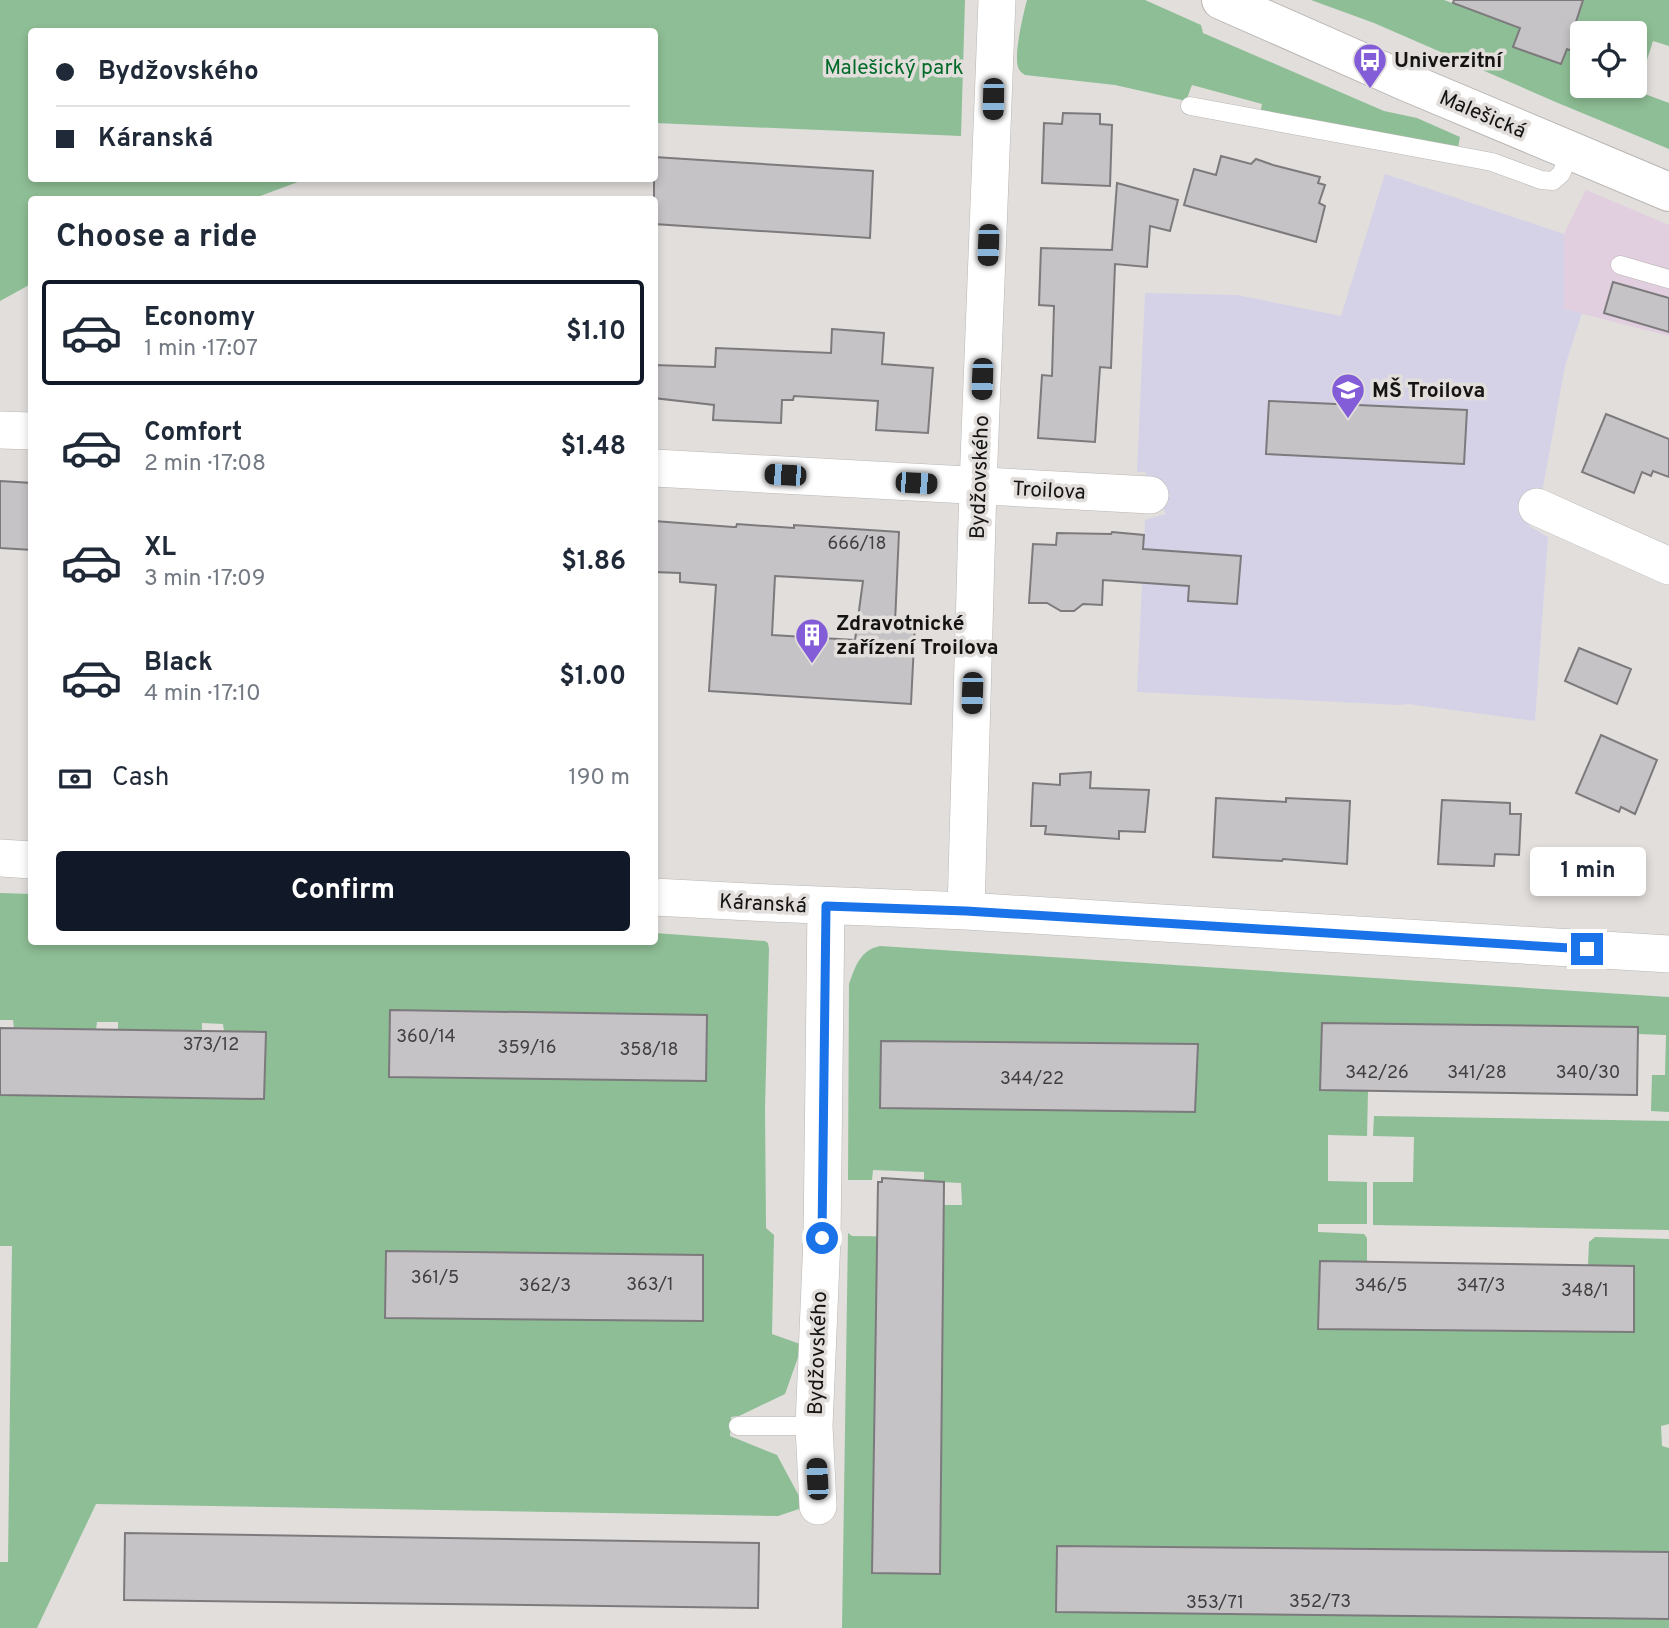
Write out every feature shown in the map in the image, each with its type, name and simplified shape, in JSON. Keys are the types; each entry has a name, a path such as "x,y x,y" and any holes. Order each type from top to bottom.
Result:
{"street":[{"name":"Bydžovského","path":"966,911 978,486 997,0"},
{"name":"Malešická","path":"1221,0 1407,82 1669,192"},
{"path":"0,430 28,431"},
{"name":"Troilova","path":"658,468 1150,495"},
{"path":"1537,507 1669,566"},
{"path":"0,858 28,860"},
{"name":"Káranská","path":"658,897 966,911 1669,954"},
{"name":"Bydžovského","path":"818,1506 814,1426 822,1238 826,906"}],"lane":[{"path":"1190,106 1492,162 1541,180 1553,181 1562,174 1572,151"},
{"path":"1619,265 1669,279"},
{"path":"738,1426 814,1426"}],"shaded area":[{"name":"MŠ Troilova","path":"1385,174 1564,234 1564,309 1582,313 1565,366 1542,493 1529,526 1548,537 1535,721 1408,704 1137,692 1145,520 1166,514 1145,472 1137,472 1145,293 1237,295 1341,316"},
{"path":"1586,190 1669,225 1669,336 1564,309 1564,234"}],"green space":[{"name":"Malešický park","path":"0,0 965,0 961,136 658,123 658,28 28,28 28,182 298,182 260,196 28,196 28,286 0,301"},
{"path":"1027,0 1145,0 1201,25 1203,33 1384,111 1417,118 1460,137 1458,148 1260,114 1262,104 1192,85 1186,101 1115,85 1025,75 1018,68 1017,53"},
{"path":"1311,0 1444,0 1479,13 1484,0 1530,0 1514,47 1560,64 1570,47 1570,98 1647,98 1647,95 1669,103 1669,149 1558,103 1374,23"},
{"path":"1570,0 1669,0 1669,46 1653,41 1647,60 1647,21 1576,21 1581,4"},
{"path":"0,893 28,894 28,945 658,945 658,933 765,941 769,949 765,1108 766,1228 774,1235 772,1334 800,1344 801,1349 785,1394 739,1416 731,1417 730,1436 777,1455 799,1496 799,1509 778,1516 96,1504 37,1628 0,1628 0,1562 8,1562 12,1246 0,1246 0,1095 264,1099 266,1033 224,1031 223,1024 202,1023 202,1031 118,1030 118,1022 97,1022 96,1030 14,1028 13,1020 0,1020","holes":["390,1010 707,1015 706,1081 441,1078","386,1251 703,1255 703,1321 386,1317"]},
{"path":"880,946 1669,997 1669,1112 1651,1111 1652,1075 1665,1075 1666,1035 1638,1034 1637,1027 1322,1023 1320,1090 1368,1091 1367,1136 1328,1135 1328,1181 1367,1182 1367,1224 1318,1224 1318,1232 1364,1234 1367,1238 1367,1262 1320,1262 1318,1329 1634,1331 1634,1266 1588,1265 1589,1242 1595,1237 1669,1239 1669,1424 1661,1426 1662,1446 1669,1448 1669,1552 1057,1546 1056,1612 1669,1619 1669,1628 842,1628 848,1233 852,1236 924,1237 924,1172 873,1170 872,1180 848,1180 849,984 859,960 873,948","holes":["881,1041 1198,1044 1195,1112 880,1108","940,1182 961,1183 962,1205 940,1205","877,1256 943,1257 940,1573 875,1467"]},
{"path":"1374,1116 1669,1121 1669,1230 1373,1225 1373,1182 1413,1182 1414,1137 1373,1136"}],"building":[{"path":"1454,0 1583,0 1576,21 1570,21 1570,50 1567,49 1561,64 1513,47 1520,28 1453,3"},
{"path":"1063,113 1100,114 1100,124 1112,125 1110,186 1042,183 1044,123 1062,124"},
{"path":"1221,156 1251,164 1256,159 1320,177 1318,183 1325,185 1319,203 1325,206 1316,242 1184,205 1194,169 1216,175"},
{"path":"658,157 873,171 870,238 658,224 658,196 654,196 654,182 658,182"},
{"path":"1117,183 1178,200 1170,231 1150,226 1147,267 1115,264 1111,368 1100,367 1095,442 1038,438 1042,375 1052,376 1054,306 1039,305 1041,248 1112,250"},
{"path":"1613,282 1669,298 1669,332 1604,313"},
{"path":"832,329 884,333 882,364 933,368 928,433 876,430 878,401 794,396 793,400 782,400 781,423 713,420 714,405 658,398 658,365 715,367 716,348 831,353"},
{"path":"1269,401 1467,410 1464,464 1266,454"},
{"path":"1606,414 1669,439 1669,477 1653,471 1651,476 1642,472 1634,493 1582,472"},
{"path":"0,481 28,483 28,550 0,548"},
{"path":"658,521 733,527 737,524 794,528 794,525 899,532 895,623 915,624 911,704 709,691 716,585 680,582 680,573 658,572","holes":["775,576 863,581 855,640 772,635"]},
{"path":"1112,532 1144,535 1143,549 1241,556 1237,604 1188,601 1189,586 1103,580 1102,605 1083,604 1074,611 1061,611 1047,603 1029,603 1033,544 1056,545 1057,533"},
{"path":"1579,648 1631,669 1617,704 1565,681"},
{"path":"1601,735 1657,760 1635,814 1621,807 1619,812 1576,793"},
{"path":"1091,772 1090,788 1149,790 1145,832 1119,831 1119,839 1045,834 1046,826 1031,826 1033,783 1060,785 1060,774"},
{"path":"1216,798 1286,802 1286,798 1350,801 1347,864 1213,857"},
{"path":"1442,800 1510,803 1510,814 1521,814 1519,855 1495,854 1494,866 1438,864"},
{"path":"390,1010 707,1015 706,1081 389,1077"},
{"path":"1322,1023 1638,1027 1637,1095 1320,1090"},
{"path":"0,1028 266,1032 264,1099 0,1095"},
{"path":"881,1041 1198,1044 1195,1112 880,1108"},
{"path":"882,1178 944,1182 940,1574 872,1573 878,1182 882,1182"},
{"path":"386,1251 703,1255 703,1321 385,1318"},
{"path":"1320,1261 1634,1266 1634,1332 1318,1329"},
{"path":"125,1533 759,1543 758,1608 124,1600"},
{"path":"1057,1546 1669,1552 1669,1619 1056,1612"}],"place":[{"name":"Univerzitní","path":"1370,90"},
{"name":"MŠ Troilova","path":"1348,420"},
{"name":"Zdravotnické zařízení Troilova","path":"812,665"}],"route":[{"path":"822,1238 826,906 966,911 1587,949"}]}
